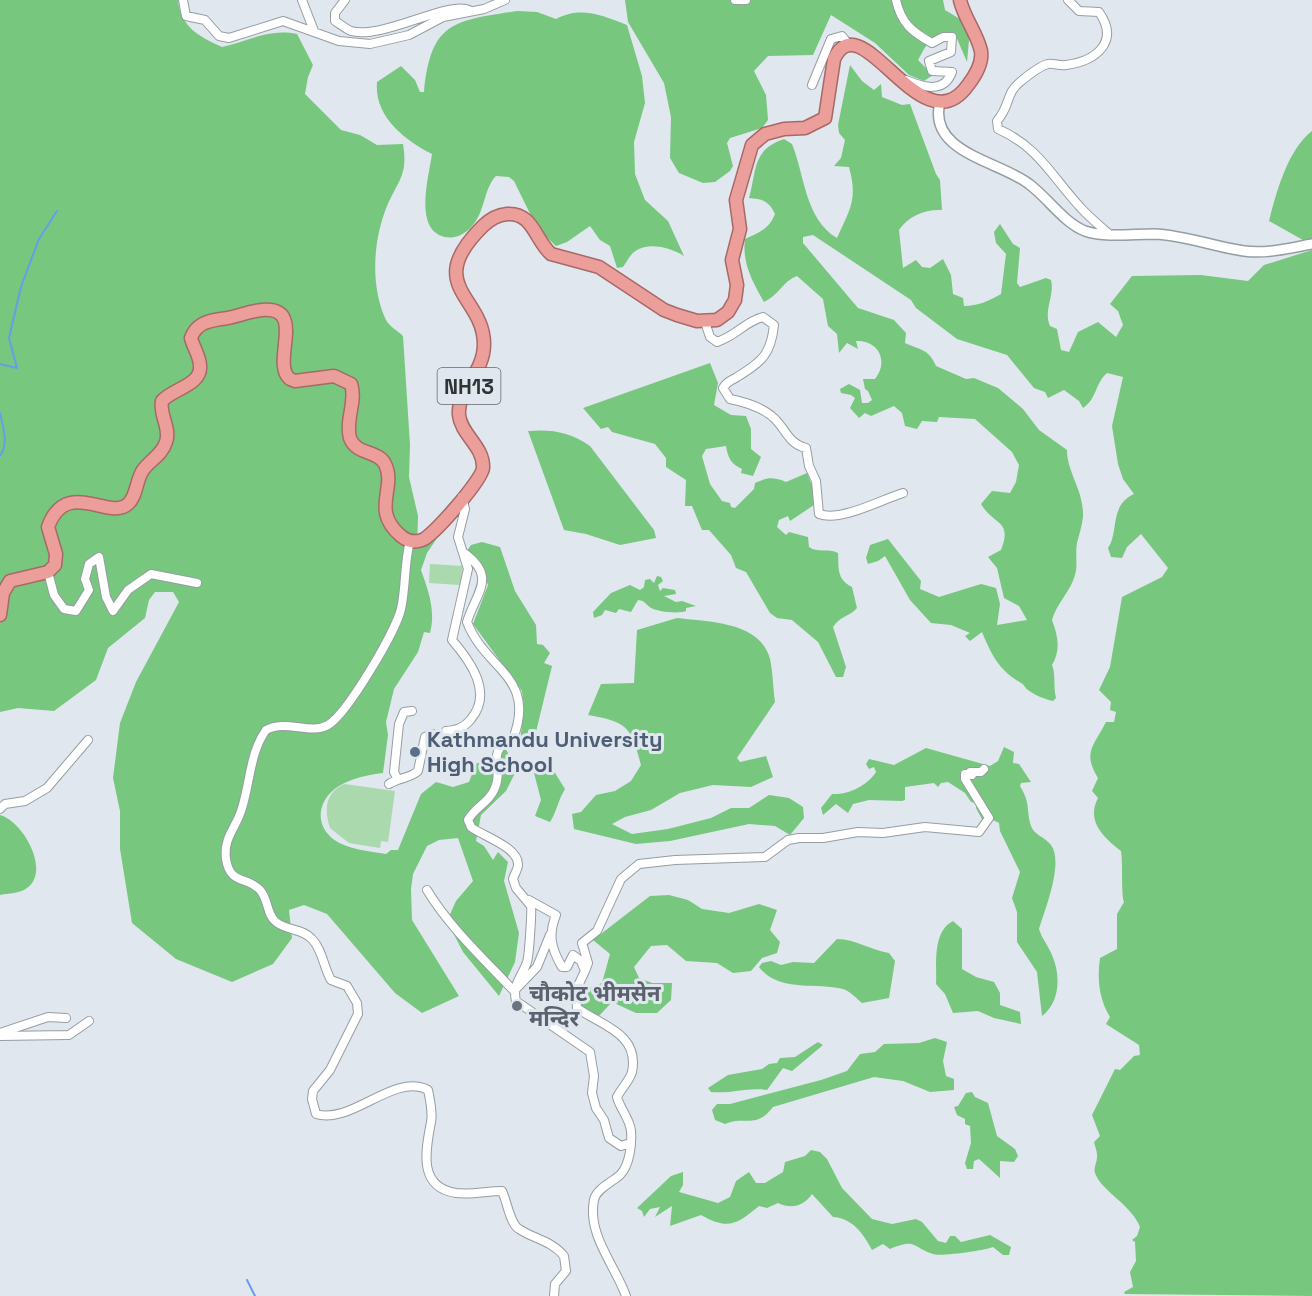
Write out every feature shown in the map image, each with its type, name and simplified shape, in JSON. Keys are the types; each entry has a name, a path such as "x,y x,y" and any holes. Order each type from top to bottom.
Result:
{"highway":[{"path":"705,322 723,317 735,300 737,285 732,260 740,229 736,200 752,145 765,134 784,129 805,128 825,118 834,59 838,51 848,44 859,44 871,50 923,98 940,102 964,91 980,64 981,51 960,0"},
{"name":"NH13","path":"410,541 421,541 428,536 480,476 483,468 481,455 459,417 463,396 483,361 484,339 477,320 461,293 458,268 469,243 493,218 508,214 522,216 530,223 551,254 599,267 664,310 705,322"},
{"path":"0,615 3,593 10,580 48,572 55,566 57,559 48,527 54,513 60,508 81,502 119,508 128,504 141,472 164,449 168,432 161,408 162,401 193,381 201,368 192,342 196,328 206,322 260,310 278,313 285,321 287,332 282,366 290,379 295,381 334,376 351,384 353,391 350,436 357,448 382,460 386,465 385,512 396,532 410,541"}],"street":[{"path":"183,0 186,16 205,20 219,36 229,38 284,21 351,44 389,42 409,35 443,17 469,10 484,9 505,0"},
{"path":"302,0 314,31"},
{"path":"345,0 335,13 335,21 351,31 386,29 456,5 469,10"},
{"path":"735,0 746,0"},
{"path":"896,0 900,16 912,32 932,43 943,37 952,37 954,43 951,52 929,62 932,71 952,72 949,81 938,87 929,87 902,78"},
{"path":"1068,0 1079,11 1099,12 1108,32 1107,41 1093,56 1062,66 1045,65 1020,82 1009,93 1008,109 997,121 998,129 1016,137 1034,151 1079,206 1108,233"},
{"path":"812,85 831,39 842,36 848,44"},
{"path":"940,102 936,115 942,130 961,148 1028,182 1085,230 1155,234 1244,251 1266,252 1312,244"},
{"path":"705,322 710,337 717,342 741,331 749,320 763,317 774,325 772,345 760,361 726,382 723,388 730,399 744,401 774,417 795,445 806,448 809,466 816,481 819,514 828,517 848,513 903,493"},
{"path":"389,784 397,778 415,774 418,771 425,737 433,734 445,735 458,730 467,724 479,709 482,697 465,655 452,640 468,569 458,537 465,509 462,497"},
{"path":"410,541 404,565 401,612 374,665 338,717 328,725 317,729 278,726 266,730 256,754 243,807 227,838 226,857 229,869 237,879 254,884 262,892 274,921 283,927 303,931 311,938 320,950 331,980 347,986 357,1003 358,1014 337,1056 314,1091 312,1099 316,1114 325,1117 404,1086 420,1086 428,1090 432,1120 426,1137 428,1174 436,1184 454,1193 502,1191 514,1224 520,1230 547,1241 564,1256 566,1271 555,1284 554,1296"},
{"path":"463,552 471,557 483,578 482,589 467,622 471,633 510,681 521,708 513,739 498,746 496,751 499,777 491,796 471,814 469,823 476,831 501,843 515,857 518,867 513,879 532,912 528,959 514,992"},
{"path":"48,572 54,595 64,609 76,611 89,590 85,579 89,564 99,557 106,597 113,611 128,590 151,574 197,583"},
{"path":"397,778 394,772 399,724 404,712 412,711"},
{"path":"0,809 5,804 26,801 47,788 88,740"},
{"path":"626,1296 595,1229 594,1199 622,1173 628,1160 630,1126 620,1108 617,1096 632,1074 630,1052 625,1038 615,1029 591,1019 577,1008 576,990 588,963 582,943 597,932 621,879 639,864 675,860 765,857 788,840 799,838 823,838 925,827 979,831 989,818 965,779 965,774 972,775 970,772 981,772 984,769"},
{"path":"427,890 459,932 514,992 516,1001 590,1053 594,1076 592,1093 609,1138 621,1146 630,1143"},
{"path":"514,992 537,967 556,915 536,905 520,892"},
{"path":"550,936 556,957 562,967 567,967 573,955 580,961 585,971"},
{"path":"0,1034 48,1017 66,1018"},
{"path":"0,1034 69,1035 74,1034 80,1025 89,1021"}],"green space":[{"path":"0,0 178,0 183,17 192,30 222,47 268,34 297,34 313,65 305,94 341,130 360,135 377,145 403,144 403,170 382,219 376,248 377,293 386,320 403,336 410,445 409,477 418,516 417,549 447,523 427,553 421,570 430,600 432,625 430,633 424,632 418,652 394,689 386,722 388,735 383,773 360,777 332,791 323,804 321,818 327,833 345,846 386,854 391,850 398,850 421,794 436,782 453,787 469,782 476,764 506,749 516,771 506,791 481,815 476,841 484,846 493,860 498,852 508,862 504,881 519,933 515,962 499,996 463,952 447,921 456,901 473,881 458,838 439,840 427,846 413,874 412,920 459,996 422,1013 395,993 327,914 304,905 289,910 292,938 273,964 232,982 176,959 132,923 120,849 120,811 113,778 120,723 136,682 179,602 173,592 155,592 149,600 145,618 108,648 96,680 54,711 18,708 0,712"},
{"path":"625,0 943,0 945,10 965,22 969,40 967,62 955,34 936,36 928,43 918,60 933,75 924,81 909,75 875,43 831,15 813,55 768,56 754,71 766,95 768,120 762,128 730,138 727,143 733,166 730,171 715,182 703,183 679,173 670,158 671,117 664,83 628,22"},
{"path":"517,11 537,12 556,19 574,13 591,13 627,25 642,76 645,103 634,142 635,174 645,200 668,221 684,256 666,248 646,247 634,252 623,267 617,268 610,246 600,240 590,226 567,242 556,246 537,228 514,181 509,177 496,176 489,187 477,219 464,233 445,237 435,232 429,224 425,201 432,154 412,142 393,126 377,95 377,82 401,66 415,80 420,92 424,92 427,69 433,51 440,38 450,29 462,22"},
{"path":"850,65 862,81 874,90 881,84 882,97 902,105 910,104 940,180 942,210 918,214 899,230 903,268 916,260 922,267 930,268 943,259 951,275 953,294 963,298 964,306 988,301 1001,294 1006,254 996,243 994,232 1000,224 1013,244 1020,248 1017,283 1020,287 1046,278 1051,280 1052,292 1048,320 1050,326 1057,329 1061,350 1069,352 1078,332 1098,322 1116,337 1123,325 1118,311 1110,304 1132,276 1201,275 1248,281 1264,265 1312,250 1312,1296 1125,1294 1124,1292 1133,1287 1130,1272 1136,1261 1135,1242 1132,1240 1137,1236 1140,1227 1130,1211 1103,1186 1095,1173 1097,1152 1094,1142 1100,1136 1092,1115 1115,1069 1120,1070 1134,1056 1140,1055 1139,1045 1106,1024 1110,1017 1103,1003 1100,989 1100,958 1117,949 1117,914 1124,902 1121,851 1108,840 1095,821 1095,806 1098,798 1092,791 1098,778 1090,755 1106,722 1114,722 1116,712 1110,710 1111,702 1099,690 1110,667 1122,597 1162,577 1168,568 1141,534 1127,547 1122,558 1111,557 1108,548 1121,505 1134,494 1123,479 1118,464 1112,426 1123,377 1107,373 1100,381 1091,400 1083,408 1079,401 1064,390 1048,398 1045,392 1034,388 1007,355 957,339 916,308 911,300 813,235 803,237 803,243 858,308 894,320 906,333 905,343 927,353 936,366 966,379 974,378 998,388 1023,409 1039,430 1067,450 1081,498 1083,517 1076,547 1075,575 1052,620 1058,643 1057,654 1052,665 1056,698 1053,701 1036,695 1007,673 993,655 982,632 970,641 965,636 970,633 951,625 931,623 910,600 885,556 868,564 866,558 870,545 888,539 921,581 920,589 939,597 981,584 996,588 1000,604 997,625 1027,620 1019,606 1004,598 997,568 988,557 1001,550 1005,533 1000,524 981,504 992,491 1010,493 1016,482 1019,465 1012,452 975,419 939,417 937,422 922,421 917,429 905,426 902,413 894,406 871,416 865,413 859,418 850,408 855,398 841,393 840,389 849,384 860,390 862,403 872,400 865,389 863,379 875,379 879,372 881,359 876,348 871,344 856,341 858,349 847,343 839,353 837,334 828,326 823,299 797,276 764,302 749,272 744,248 745,239 767,227 775,214 765,201 749,198 755,169 766,149 784,139 792,144 807,196 818,220 837,238 853,196 849,167 834,166 841,158 845,140 839,133 838,125"},
{"path":"1312,131 1312,239 1303,240 1269,221 1284,172 1296,149"},
{"path":"710,363 718,383 714,405 731,415 746,416 751,429 751,449 761,457 753,476 741,473 742,469 731,460 726,446 706,449 702,456 710,484 722,501 730,503 731,507 735,508 754,489 755,483 770,478 786,482 807,473 815,493 814,505 790,521 788,516 779,520 777,527 786,535 789,532 808,537 809,547 812,549 838,553 841,576 852,587 857,608 833,627 846,667 843,677 836,677 818,642 792,620 777,618 770,613 746,572 736,568 731,555 709,530 702,530 692,506 685,506 686,480 666,467 666,458 655,444 612,432 608,427 601,429 583,408"},
{"path":"528,431 560,432 575,437 590,446 654,530 656,538 620,545 586,534 564,530"},
{"path":"482,542 500,547 515,591 536,625 537,644 543,645 550,653 544,663 552,666 534,740 520,742 524,707 522,691 473,624 488,585 483,573 467,551 471,545"},
{"path":"430,564 463,566 460,585 429,583"},
{"path":"657,576 663,581 658,585 660,591 663,588 675,590 676,594 664,596 676,602 682,601 696,606 686,608 683,612 668,612 651,608 638,600 631,612 619,609 616,613 605,610 602,615 594,618 593,612 611,593 630,585 640,590 644,587 645,580 650,579 654,583"},
{"path":"677,618 717,623 744,630 756,637 764,646 770,659 775,702 737,758 740,762 766,756 773,777 751,787 713,785 680,793 651,810 625,817 612,824 632,834 668,829 711,818 731,808 749,808 769,795 789,798 803,807 804,818 790,835 775,826 749,824 670,841 636,844 574,829 572,814 581,812 596,795 615,791 631,781 641,765 634,742 625,728 611,720 588,715 601,684 634,683 637,630"},
{"path":"1004,747 1014,752 1013,763 1019,764 1031,782 1021,783 1020,786 1027,802 1031,826 1051,845 1054,853 1052,886 1039,929 1055,963 1058,980 1052,1004 1042,1016 1037,972 1017,942 1017,912 1012,898 1020,872 1000,831 999,823 989,818 983,821 976,808 977,803 971,802 965,793 948,782 941,783 938,787 934,783 905,787 905,800 869,800 853,804 848,813 836,804 823,815 821,808 832,794 857,789 872,777 876,772 874,767 869,769 866,764 869,759 894,765 926,748 990,766 998,761"},
{"path":"549,759 550,765 565,789 550,822 535,816 541,800 533,769"},
{"path":"344,784 395,791 388,842 381,841 380,848 349,843 330,828 327,815 328,803 333,792"},
{"path":"0,815 9,819 25,836 35,859 36,870 34,880 27,888 0,895"},
{"path":"669,895 688,900 702,909 729,913 759,904 777,910 770,930 780,942 777,953 762,958 751,971 733,973 717,963 686,961 667,945 651,946 634,967 639,978 652,983 672,983 671,1000 657,1013 636,1013 612,1002 598,1017 580,1008 580,996 584,990 602,983 610,954 593,940 650,896"},
{"path":"953,921 962,929 962,969 976,977 994,982 1000,993 1000,1005 1020,1012 1021,1024 994,1018 978,1011 953,1013 945,994 936,984 936,958 942,933"},
{"path":"837,939 889,953 895,961 889,998 862,1003 843,989 787,984 767,975 759,967 762,963 771,961 781,965 793,962 814,963"},
{"path":"935,1038 947,1042 943,1061 946,1076 954,1079 954,1090 930,1092 903,1081 874,1077 773,1107 767,1114 755,1120 725,1124 715,1120 712,1110 717,1104 730,1104 847,1071 860,1054 875,1052 884,1044 919,1043"},
{"path":"818,1042 823,1045 792,1071 783,1068 767,1090 711,1092 708,1088 728,1075 762,1069 769,1064 777,1063 780,1058 795,1057"},
{"path":"972,1092 975,1097 988,1103 997,1136 1015,1149 1018,1156 1014,1162 1000,1161 1000,1178 979,1159 974,1161 973,1169 967,1169 965,1163 971,1143 970,1126 965,1124 965,1119 957,1115 954,1107 958,1106 966,1093"},
{"path":"811,1150 820,1152 827,1159 842,1188 872,1219 892,1224 916,1219 922,1222 938,1241 946,1243 950,1236 955,1236 961,1242 990,1235 1011,1247 1009,1255 1003,1255 993,1247 937,1255 910,1244 890,1249 883,1244 872,1250 865,1238 851,1223 833,1217 812,1194 805,1202 796,1206 778,1203 767,1208 759,1206 744,1218 725,1224 701,1215 670,1226 672,1206 655,1217 660,1207 650,1209 644,1217 642,1211 637,1208 671,1176 683,1172 683,1185 679,1192 718,1203 730,1197 736,1181 749,1172 756,1183 765,1183 783,1172 785,1162 805,1156"}],"waterway":[{"path":"0,364 17,368 9,338 21,287 39,239 57,211"},
{"path":"0,413 5,441 0,456"},
{"path":"247,1280 255,1296"}],"place":[{"name":"Kathmandu University High School","path":"415,752"},
{"name":"चौकोट भीमसेन मन्दिर","path":"517,1006"}]}
